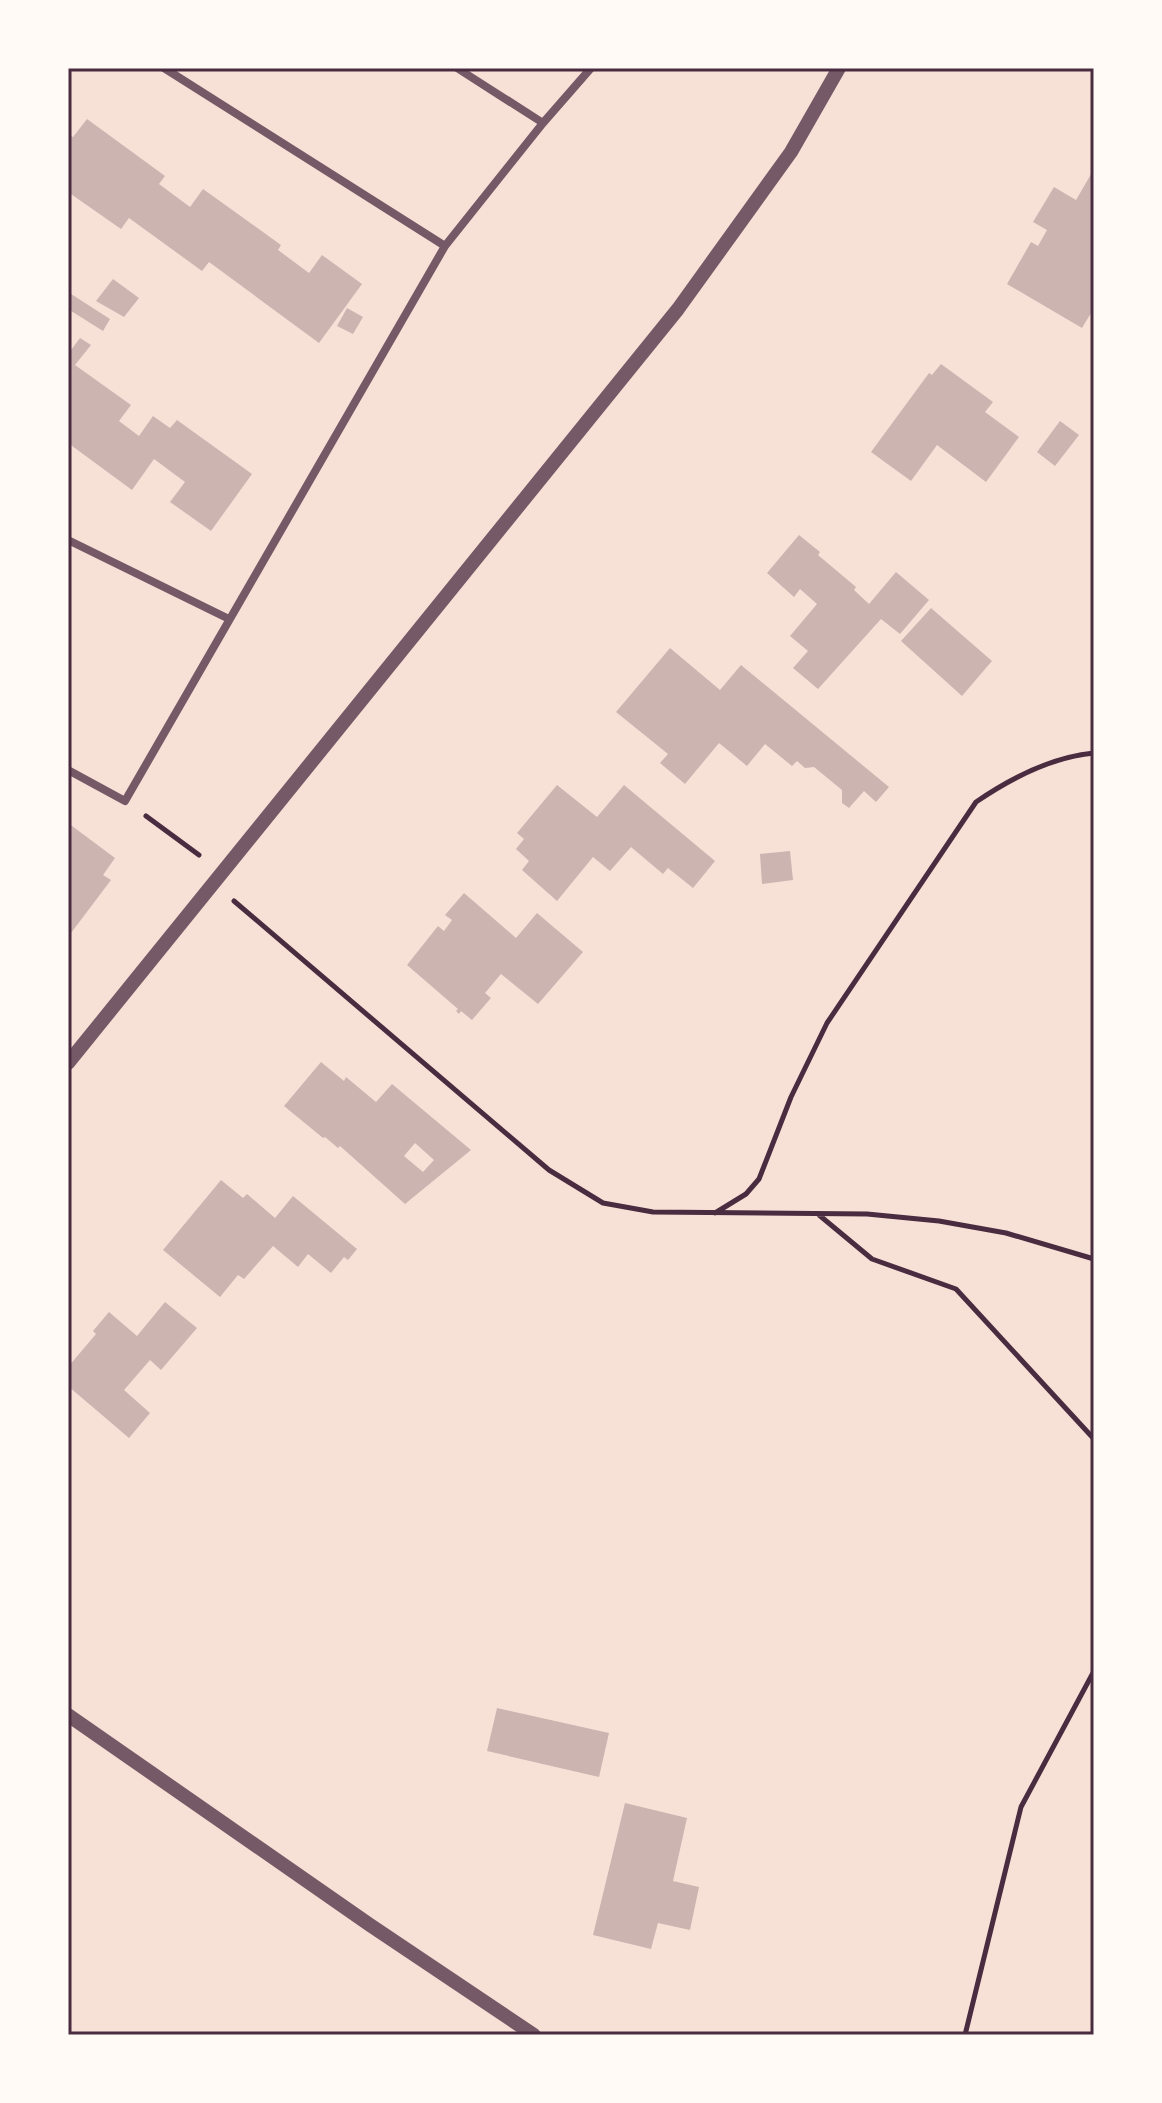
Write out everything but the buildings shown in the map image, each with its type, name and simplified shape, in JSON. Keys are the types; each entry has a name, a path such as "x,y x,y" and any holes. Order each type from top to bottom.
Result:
{"street":[{"path":"164,68 445,246"},
{"path":"457,68 543,123"},
{"path":"68,770 125,801 445,246 591,68"},
{"path":"68,1063 678,309 791,152 839,68"},
{"path":"68,540 229,619"},
{"path":"68,1715 534,2035"}],"path":[{"path":"714,1213 746,1194 759,1179 791,1097 827,1023 976,802 996,788 1066,756 1094,753"},
{"path":"125,801 200,856 234,901 549,1170 603,1203 653,1212 867,1214 939,1221 1006,1233 1094,1259"},
{"path":"818,1214 872,1259 956,1289 1094,1439"},
{"path":"965,2035 1021,1807 1094,1671"}]}
